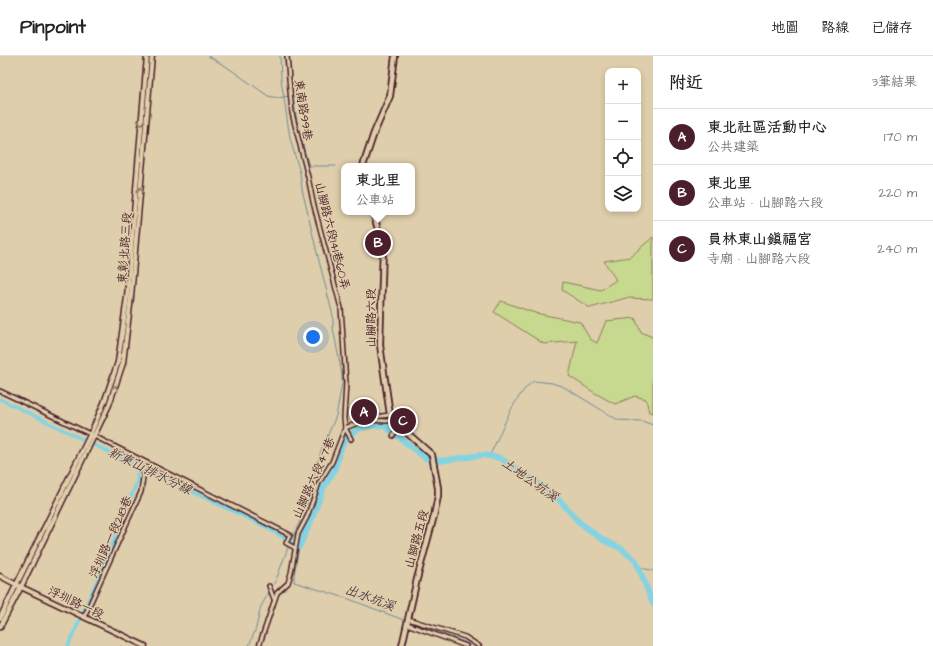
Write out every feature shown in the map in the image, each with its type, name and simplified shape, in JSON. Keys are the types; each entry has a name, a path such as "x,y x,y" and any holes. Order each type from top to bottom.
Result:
{"main road":[{"path":"364,163 374,133 390,96 395,56"},
{"name":"山腳路六段","path":"374,215 383,247 380,345 390,415 399,426 432,455"},
{"name":"山腳路五段","path":"402,646 438,496 432,455"}],"street":[{"name":"東彰北路三段","path":"92,436 118,362 123,328 147,56"},
{"name":"東彰北路三段","path":"92,436 109,405 123,363 132,297 152,56"},
{"name":"東南路99巷","path":"287,56 292,113 306,167"},
{"name":"山腳路六段141巷60弄","path":"306,167 315,210 341,308 346,383 344,418 345,428"},
{"path":"0,392 145,462 290,535 286,543 295,548"},
{"name":"山腳路六段47巷","path":"259,646 277,593 288,583 298,534 307,517 319,483 332,462 345,428 374,417 390,415"},
{"name":"山腳路六段47巷","path":"368,420 393,420"},
{"path":"393,436 399,426"},
{"path":"345,428 351,439"},
{"path":"0,627 92,436"},
{"name":"浮圳路一段218巷","path":"84,617 141,492 145,462"},
{"name":"浮圳路一段","path":"0,576 145,646"},
{"path":"0,618 19,586"},
{"path":"270,586 275,600"},
{"path":"408,621 466,646"},
{"path":"408,621 465,637 479,646"}],"green space":[{"path":"653,237 653,299 626,298 590,308 562,290 563,282 601,290 616,280 604,261 630,257"},
{"path":"501,301 535,313 580,322 590,339 597,343 606,321 635,318 641,332 652,337 653,335 653,413 649,412 646,399 635,396 615,404 569,376 577,341 544,344 494,312"}],"waterway":[{"path":"208,56 227,67 268,96 278,98 289,96"},
{"path":"271,588 276,580 308,501 311,484 321,451 336,416 342,384 342,374 333,328 333,316 302,189 300,173 290,138 281,79 280,56"},
{"path":"289,56 295,111 309,166 336,166"},
{"path":"490,455 514,404 527,387 534,381 552,383 564,387 618,420 642,421 653,425"},
{"name":"新東山排水分線","path":"0,399 264,526 299,547"},
{"name":"土地公坑溪","path":"299,547 323,489 334,471 344,441 350,434 360,428 375,425 385,426 425,458 439,461 483,455 500,458 554,494 579,522 603,540 622,549 636,561 653,604"},
{"path":"68,646 102,570 137,482 138,466"},
{"name":"出水坑溪","path":"299,547 294,582 349,599 406,621"},
{"path":"639,567 653,571"},
{"path":"249,646 256,628 261,606 270,591"},
{"name":"出水坑溪","path":"409,622 465,642 472,646"}],"place":[{"name":"東北里","path":"378,243"},
{"name":"東北社區活動中心","path":"364,412"},
{"name":"員林東山鎮福宮","path":"403,421"}]}
